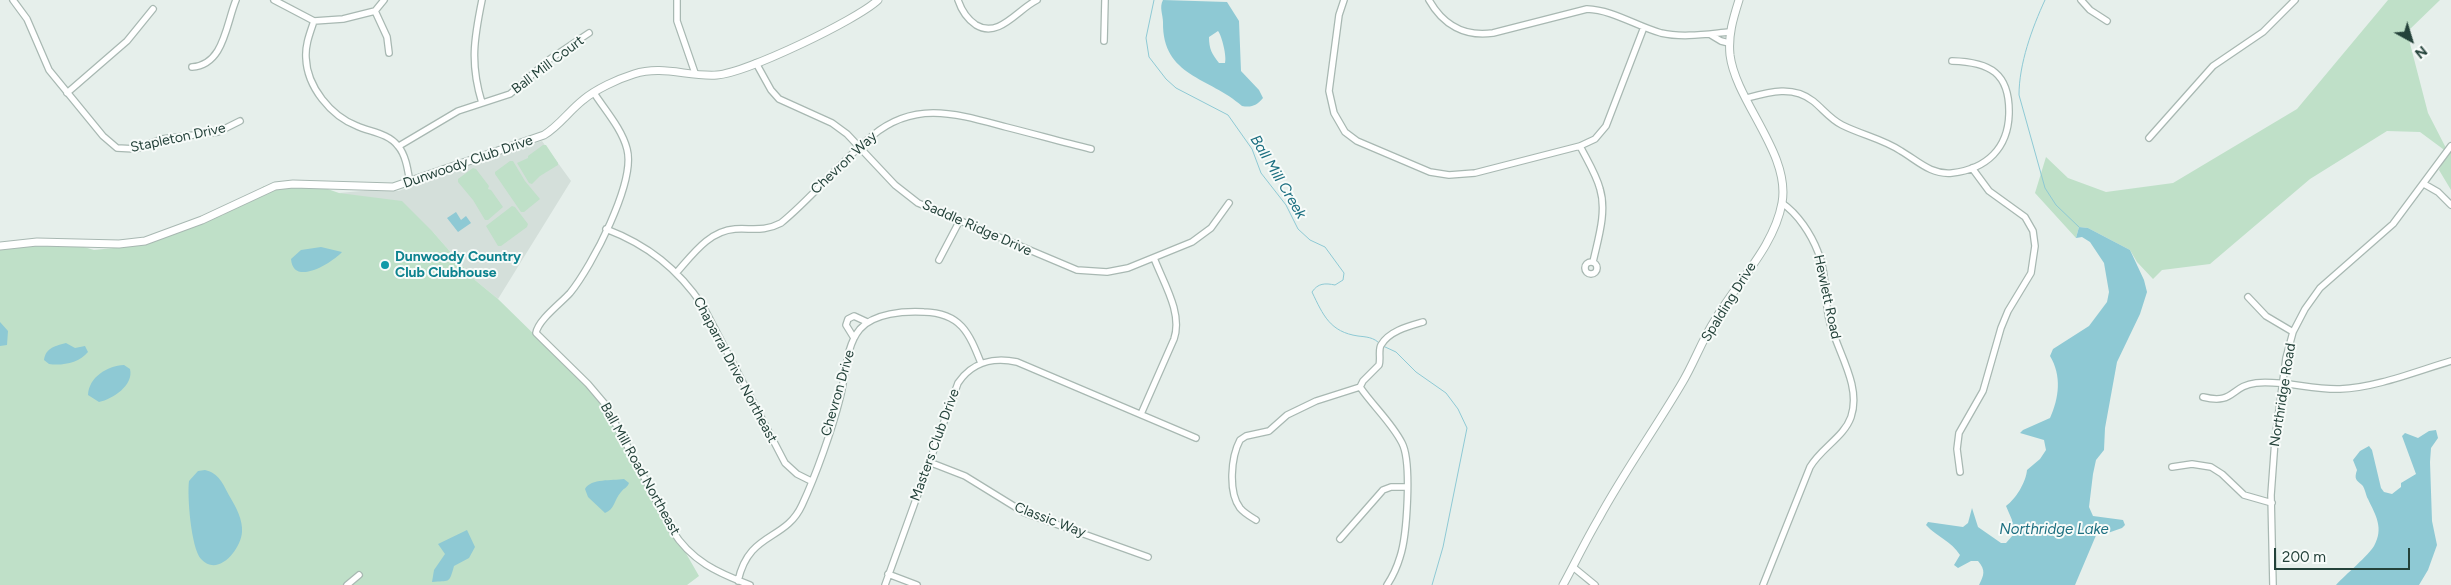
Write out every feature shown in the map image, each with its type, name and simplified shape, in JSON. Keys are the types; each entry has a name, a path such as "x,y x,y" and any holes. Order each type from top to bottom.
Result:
{"street":[{"name":"Stapleton Drive","path":"12,0 27,19 49,70 108,142 124,150 136,150 174,137 218,132 240,121"},
{"path":"192,67 202,66 217,54 236,0"},
{"path":"274,0 314,21 343,19 375,11 384,0"},
{"path":"482,0 473,60 475,81 482,103"},
{"path":"677,0 677,21 695,73"},
{"name":"Dunwoody Club Drive","path":"0,246 53,242 132,243 164,236 275,186 294,184 380,188 410,183 544,135 556,126 582,100 624,77 648,70 724,74 756,63 852,20 878,0"},
{"path":"958,0 972,22 984,28 992,28 1004,24 1037,0"},
{"path":"1104,41 1105,0"},
{"path":"1344,0 1339,15 1329,91 1334,113 1346,132 1357,141 1430,172 1449,175 1475,173 1580,146 1595,139 1606,126 1644,27"},
{"path":"1429,0 1435,10 1448,23 1472,33 1493,33 1588,9 1603,11 1667,34 1711,35 1729,32"},
{"name":"Spalding Drive","path":"1563,585 1599,518 1683,382 1726,301 1767,243 1782,203 1781,174 1734,71 1729,32 1739,0"},
{"path":"2081,0 2090,10 2107,21"},
{"path":"2149,138 2213,66 2263,32 2295,0"},
{"path":"66,92 127,41 153,10"},
{"path":"375,11 387,37 388,52"},
{"path":"314,21 308,36 306,58 312,84 335,114 347,122 377,132 399,146 410,183"},
{"name":"Ball Mill Court","path":"399,146 452,114 510,94 550,59 589,33"},
{"path":"1711,35 1729,43"},
{"path":"1747,98 1776,91 1797,93 1812,100 1839,124 1885,141 1931,170 1950,173 1972,168 1993,156 2004,143 2009,126 2010,97 2003,80 1992,69 1976,62 1952,61"},
{"name":"Saddle Ridge Drive","path":"756,63 770,90 780,100 832,123 859,147 907,196 959,222 1078,270 1091,272 1118,270 1154,258 1201,238 1211,228 1229,203"},
{"path":"594,93 623,138 629,158 627,178 606,229"},
{"name":"Chevron Way","path":"677,272 704,242 717,234 734,229 764,230 780,223 859,147 882,128 894,121 920,114 943,112 1091,149"},
{"path":"1580,146 1598,182 1602,199 1602,216 1593,262"},
{"name":"Northridge Road","path":"2273,585 2272,503 2282,385 2293,332 2320,288 2393,224 2424,184 2438,160 2451,146"},
{"path":"1960,472 1957,449 1959,434 1983,391 2008,310 2031,273 2035,246 2033,231 2025,217 1989,191 1972,168"},
{"path":"2424,184 2438,192 2451,205"},
{"name":"Hewlett Road","path":"1763,585 1810,467 1818,455 1846,428 1853,406 1852,384 1828,318 1819,254 1798,219 1782,203"},
{"path":"939,260 959,222"},
{"name":"Chaparral Drive Northeast","path":"606,229 644,246 677,272 703,306 785,462 796,474 811,481"},
{"name":"Ball Mill Road Northeast","path":"606,229 595,256 581,279 537,328 536,333 588,384 605,404 672,530 684,548 707,566 750,585"},
{"path":"1141,414 1174,339 1177,327 1175,312 1154,258"},
{"path":"2248,297 2266,316 2293,332"},
{"path":"854,338 846,325 848,319 854,316 867,322 885,316 922,312 946,316 958,322 967,331 981,363 999,360 1017,362 1196,438"},
{"name":"Chevron Drive","path":"738,581 744,563 754,548 764,538 784,528 796,516 811,481 840,398 854,338 867,322"},
{"path":"1256,520 1240,509 1235,495 1233,469 1240,440 1246,436 1269,430 1287,415 1316,401 1360,387 1363,381 1379,365 1381,345 1400,329 1423,322"},
{"path":"2203,397 2222,400 2242,387 2253,383 2320,390 2356,388 2451,361"},
{"name":"Masters Club Drive","path":"885,585 958,383 968,371 981,363"},
{"path":"1360,387 1403,444 1407,461 1404,544 1397,568 1387,585"},
{"name":"Classic Way","path":"929,462 965,476 1025,513 1148,557"},
{"path":"2172,467 2192,464 2211,467 2222,474 2244,495 2272,503"},
{"path":"1340,539 1383,490 1391,487 1406,487"},
{"path":"1573,567 1595,585"},
{"path":"888,574 917,585"},
{"path":"347,585 359,575"}],"shaded area":[{"path":"542,141 571,181 498,299 475,280 433,232 339,193 372,190 399,191 483,158"}],"green space":[{"path":"2388,0 2440,0 2407,32 2428,113 2448,152 2451,149 2451,190 2439,170 2447,152 2420,132 2387,131 2310,179 2210,264 2162,270 2153,279 2137,262 2130,250 2088,228 2079,227 2076,238 2035,193 2046,157 2068,178 2106,192 2173,183 2297,109"},
{"path":"543,145 546,145 558,165 540,176 532,184 529,183 517,163 528,158 528,156"},
{"path":"510,161 513,161 525,181 540,199 524,212 521,212 495,174 495,172"},
{"path":"473,168 476,169 489,186 488,189 491,190 503,207 488,220 485,220 473,200 458,182 458,179"},
{"path":"313,184 339,193 402,201 433,232 475,280 498,299 594,393 699,576 687,585 0,585 0,248 64,241 94,250 133,246 223,215 264,186"},
{"path":"512,206 515,207 528,224 527,227 501,246 498,246 486,226"}],"water":[{"path":"1163,0 1227,2 1239,21 1241,71 1259,90 1263,98 1251,106 1242,106 1229,96 1190,74 1179,65 1170,54 1165,40","holes":["1218,31 1225,52 1225,63 1219,63 1210,48 1209,37"]},
{"path":"456,212 461,220 466,216 471,223 458,232 447,218"},
{"name":"Northridge Lake","path":"2079,227 2088,228 2130,250 2144,280 2147,292 2140,314 2117,362 2105,428 2104,450 2096,460 2089,507 2093,516 2123,520 2125,525 2122,528 2105,534 2097,533 2075,585 1979,585 1983,573 1978,561 1971,561 1958,568 1954,565 1960,555 1926,525 1928,522 1963,527 1968,523 1972,508 1978,527 2001,543 2006,543 2013,535 2012,520 2006,506 2020,490 2027,470 2040,459 2046,450 2044,440 2020,433 2050,418 2057,395 2058,379 2050,356 2053,349 2089,326 2107,302 2109,292 2104,263 2090,242 2082,237 2076,238"},
{"path":"321,247 342,252 330,262 314,270 298,271 293,267 291,259 301,250"},
{"path":"0,322 8,331 7,345 0,346"},
{"path":"66,343 75,348 85,346 88,352 80,359 65,364 49,364 44,360 49,350"},
{"path":"124,365 130,369 129,380 126,386 110,398 99,402 88,395 95,378 105,370"},
{"path":"2436,430 2438,438 2431,448 2430,462 2432,521 2437,545 2428,570 2419,585 2336,585 2371,550 2377,540 2379,528 2363,486 2356,479 2357,470 2353,460 2360,451 2369,446 2372,450 2381,488 2384,492 2392,494 2401,487 2401,483 2416,474 2402,436 2405,433 2418,438 2429,431"},
{"path":"205,470 217,476 223,484 237,509 242,527 241,539 233,553 228,559 214,565 208,564 201,559 198,553 192,533 189,509 189,481 198,471"},
{"path":"624,479 629,483 628,485 619,495 613,507 605,513 588,497 585,489 592,483"},
{"path":"467,530 475,547 469,558 454,566 449,579 432,582 434,570 445,554 438,544"}],"waterway":[{"name":"Ball Mill Creek","path":"1154,0 1146,38 1149,57 1166,79 1176,88 1228,115 1252,149 1261,173 1286,205 1298,229 1310,240 1325,247 1344,273 1343,280 1335,285 1322,284 1312,292 1324,315 1341,331 1367,337 1380,344"},
{"path":"2045,0 2027,46 2021,71 2019,95 2045,188 2056,205 2079,227"},
{"name":"Ball Mill Creek","path":"1383,346 1396,352 1416,372 1446,393 1458,409 1467,428 1443,547 1432,585"}],"place":[{"name":"Dunwoody Country Club Clubhouse","path":"385,265"}]}
